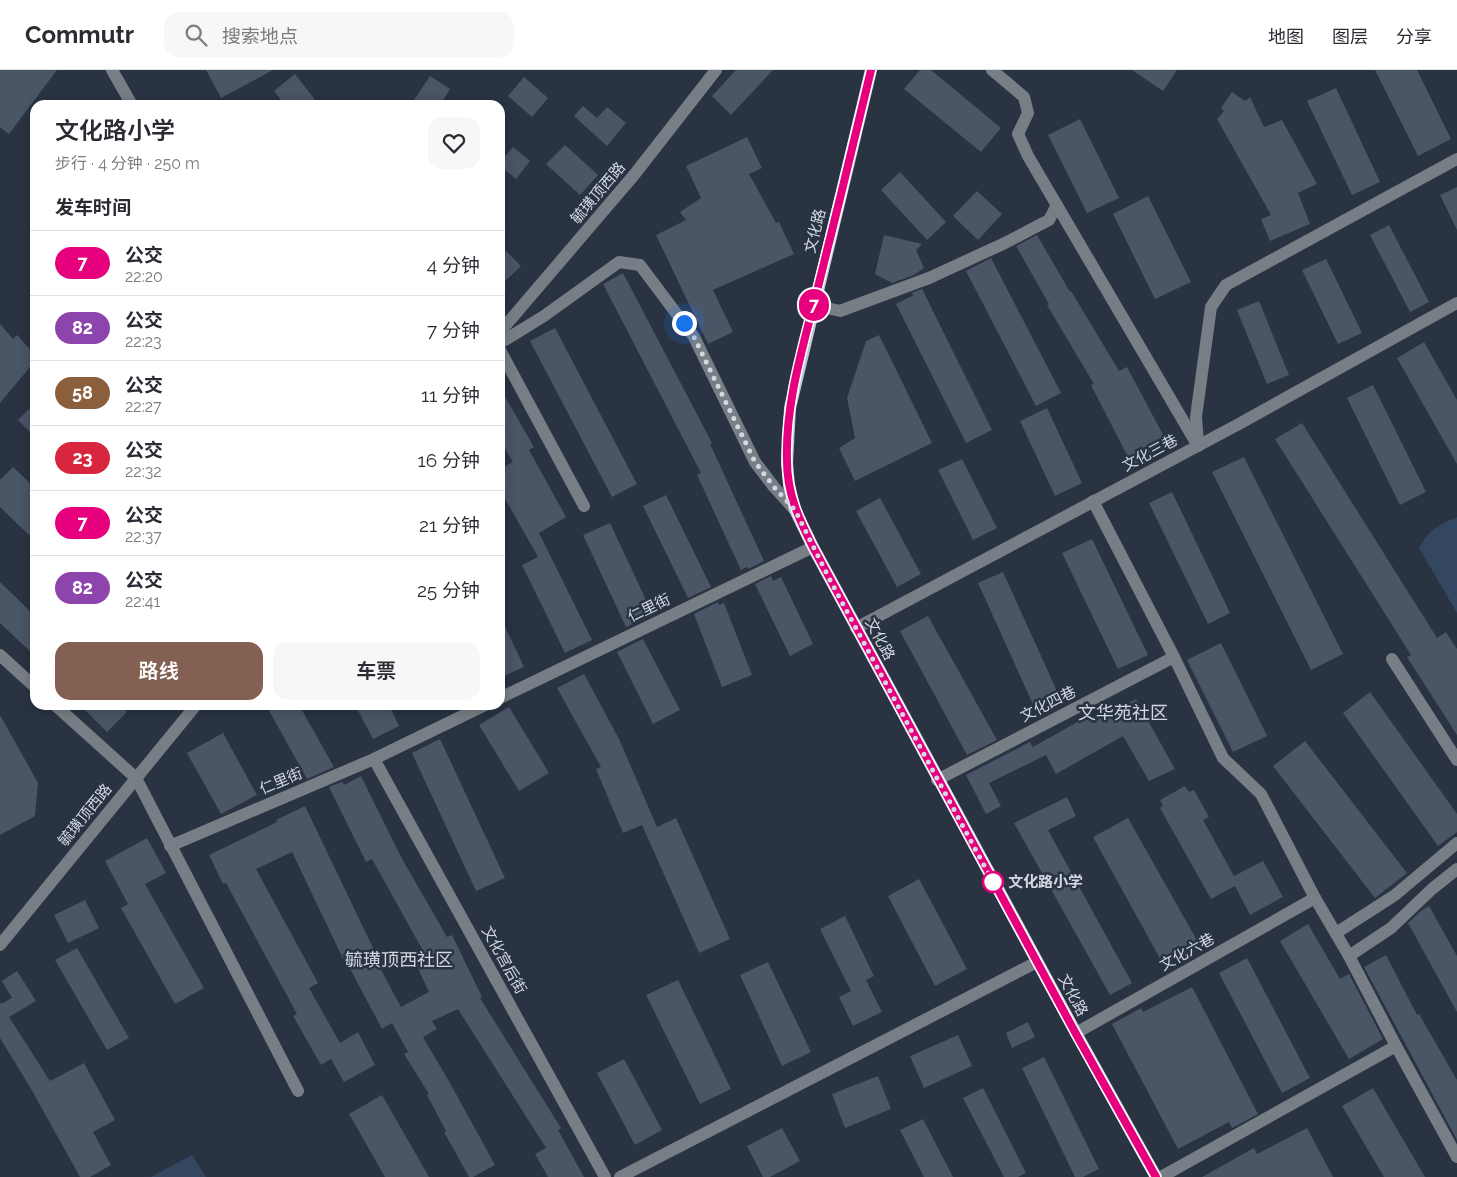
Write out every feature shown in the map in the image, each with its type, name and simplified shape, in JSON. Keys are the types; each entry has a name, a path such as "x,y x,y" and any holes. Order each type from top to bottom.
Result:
{"main road":[{"name":"文化路","path":"871,70 790,408 786,462 795,510 937,780 1156,1177"}],"street":[{"path":"112,70 129,100"},
{"name":"毓璜顶西路","path":"505,326 634,175 716,70"},
{"path":"992,70 1024,96 1028,114 1018,134 1028,156 1198,446"},
{"path":"1198,446 1196,417 1211,307 1226,285 1457,159"},
{"path":"814,305 840,311 929,278 1005,243 1049,220 1057,205"},
{"path":"505,340 544,316 619,262 640,264 694,337 755,462 795,510"},
{"name":"文化三巷","path":"856,628 1198,446 1457,303"},
{"path":"505,359 584,506"},
{"path":"1093,501 1174,657 1223,758 1261,794 1315,898 1349,956 1457,1157"},
{"name":"仁里街","path":"505,696 813,547"},
{"path":"0,655 30,682"},
{"name":"文化四巷","path":"937,780 1174,657"},
{"path":"1392,658 1457,760"},
{"path":"61,710 136,778 298,1091"},
{"name":"毓璜顶西路","path":"0,945 192,710"},
{"name":"仁里街","path":"170,846 374,759 475,710"},
{"name":"文化宫后街","path":"374,759 605,1177"},
{"path":"1336,933 1395,895 1457,843"},
{"path":"1349,956 1391,928 1457,869"},
{"name":"文化六巷","path":"1076,1034 1315,898"},
{"path":"620,1177 1037,962"},
{"path":"1161,1177 1396,1046"}],"shaded area":[{"path":"1457,517 1457,613 1419,548 1426,537 1435,529"},
{"path":"192,1155 206,1177 151,1177"}],"building":[{"path":"0,70 57,70 34,100 30,100 30,106 9,134 0,127"},
{"path":"206,70 273,70 221,98"},
{"path":"736,70 773,70 731,115 712,96"},
{"path":"920,70 931,70 1001,128 981,152 904,89"},
{"path":"1132,70 1177,70 1163,91"},
{"path":"1375,70 1417,70 1451,139 1418,156"},
{"path":"295,74 315,100 281,100 274,91"},
{"path":"430,76 450,89 443,100 414,100"},
{"path":"524,77 548,98 532,117 508,96"},
{"path":"1336,88 1380,182 1352,195 1307,101"},
{"path":"1232,92 1245,101 1250,97 1264,127 1282,120 1317,184 1298,193 1310,224 1270,241 1261,219 1271,215 1217,119 1224,111 1221,108"},
{"path":"583,106 597,118 607,107 626,123 607,146 574,116"},
{"path":"1080,119 1119,198 1087,213 1048,135"},
{"path":"747,137 762,168 749,174 776,223 779,222 794,254 713,290 733,332 708,344 656,235 686,220 680,212 701,198 686,166"},
{"path":"565,145 598,175 580,195 546,164"},
{"path":"513,147 530,161 516,179 505,170 505,156"},
{"path":"900,172 946,222 927,240 881,190"},
{"path":"1457,187 1457,230 1440,195"},
{"path":"977,191 1002,214 978,240 953,216"},
{"path":"1148,196 1191,282 1155,299 1113,214"},
{"path":"1389,225 1429,302 1410,312 1370,235"},
{"path":"884,235 922,244 916,250 924,268 914,275 892,283 875,274"},
{"path":"1037,235 1119,371 1127,367 1169,446 1132,465 1091,385 1094,384 1047,305 1049,304 1016,246"},
{"path":"505,250 521,266 505,281"},
{"path":"991,258 1061,393 1036,406 966,271"},
{"path":"1326,259 1362,333 1338,344 1302,270"},
{"path":"623,273 712,443 710,444 764,561 748,569 747,567 741,570 697,475 701,473 603,284"},
{"path":"922,289 992,430 966,443 896,304 914,295 911,293"},
{"path":"1259,301 1289,375 1267,384 1237,310"},
{"path":"0,324 13,339 17,335 30,349 30,367 0,403"},
{"path":"555,328 637,484 612,497 530,341"},
{"path":"879,335 932,443 855,481 839,448 855,438 847,398 866,341"},
{"path":"1424,342 1457,400 1457,464 1397,358"},
{"path":"1373,385 1426,492 1400,505 1347,398"},
{"path":"505,397 534,447 529,450 566,517 539,533 592,640 565,653 522,565 538,557 505,499 505,466 513,462 505,448"},
{"path":"30,408 30,432 18,420"},
{"path":"1047,408 1082,483 1055,496 1020,421"},
{"path":"1302,423 1437,638 1446,632 1457,649 1457,735 1407,657 1411,655 1275,439"},
{"path":"1244,457 1343,654 1311,670 1212,472"},
{"path":"962,459 997,528 973,540 938,470"},
{"path":"13,467 30,483 30,536 0,507 0,480"},
{"path":"1172,492 1230,613 1208,624 1149,503"},
{"path":"666,495 711,587 688,598 643,506"},
{"path":"880,498 921,574 897,587 856,511"},
{"path":"610,523 653,615 626,627 583,535"},
{"path":"1092,539 1148,655 1118,669 1062,553"},
{"path":"1003,572 1061,700 1036,711 978,583"},
{"path":"771,576 773,581 781,577 813,644 790,656 755,584"},
{"path":"0,582 30,611 30,651 0,623"},
{"path":"718,602 719,605 724,603 752,675 722,687 694,614"},
{"path":"928,616 997,740 967,755 900,631"},
{"path":"505,627 524,667 505,676"},
{"path":"643,639 680,710 653,724 617,652"},
{"path":"1221,643 1267,736 1233,752 1187,660"},
{"path":"584,674 619,739 657,827 676,818 730,939 699,953 642,825 623,833 596,769 601,767 557,688"},
{"path":"1370,692 1457,814 1457,832 1438,846 1343,713"},
{"path":"1136,699 1175,769 1149,781 1123,736 1056,774 1046,755 989,783 1001,806 986,814 966,775 1030,742 1033,747 1088,716 1092,723"},
{"path":"509,707 549,773 519,791 479,725"},
{"path":"85,710 125,710 127,712 107,732"},
{"path":"269,710 302,710 334,767 307,779"},
{"path":"358,710 391,710 399,726 373,739"},
{"path":"0,715 38,783 35,816 0,835"},
{"path":"223,733 257,795 221,814 187,753"},
{"path":"440,739 505,878 476,891 412,753"},
{"path":"1305,741 1407,873 1375,898 1273,766"},
{"path":"361,776 401,857 447,937 452,935 482,997 480,998 561,1128 558,1130 584,1177 548,1177 535,1154 546,1148 458,1009 432,1021 437,1029 423,1037 495,1165 473,1177 469,1177 444,1132 446,1131 427,1095 429,1094 404,1054 408,1052 392,1023 382,1029 348,965 346,965 292,852 256,869 318,983 309,988 340,1043 358,1032 375,1065 344,1082 331,1059 321,1065 293,1016 297,1014 226,883 223,884 209,855 277,822 276,820 305,806 375,952 372,953 401,1007 429,992 411,954 422,949 372,859 366,862 329,787 342,782 344,785"},
{"path":"1185,786 1189,792 1194,790 1209,817 1203,820 1234,876 1263,861 1283,897 1250,915 1235,886 1211,899 1160,808 1163,806 1160,800"},
{"path":"1067,797 1076,816 1048,830 1132,983 1110,995 1014,823"},
{"path":"1128,818 1199,944 1163,964 1093,837"},
{"path":"147,838 166,873 145,884 204,988 175,1004 121,908 128,904 105,861"},
{"path":"919,879 967,969 935,986 888,896"},
{"path":"85,900 99,928 68,943 54,915"},
{"path":"1429,906 1457,956 1457,1012 1408,923"},
{"path":"845,916 874,976 866,980 882,1012 853,1026 839,997 851,991 820,929"},
{"path":"1308,924 1340,979 1349,974 1383,1039 1349,1059 1280,941"},
{"path":"77,948 129,1038 107,1050 55,960"},
{"path":"1386,955 1417,1015 1419,1014 1457,1080 1457,1140 1364,967"},
{"path":"1247,958 1310,1078 1282,1093 1219,973"},
{"path":"768,962 811,1052 782,1066 740,975"},
{"path":"17,971 36,1001 9,1017 50,1081 84,1063 115,1120 93,1132 111,1165 90,1177 80,1177 30,1087 0,1038 0,1002 1,1004 12,998 2,981"},
{"path":"678,980 731,1089 700,1104 646,995"},
{"path":"1192,987 1258,1114 1232,1128 1229,1122 1178,1149 1112,1024 1141,1008 1143,1012"},
{"path":"1028,1022 1035,1037 1012,1048 1006,1033"},
{"path":"958,1035 972,1066 924,1088 910,1056"},
{"path":"1044,1057 1099,1169 1083,1177 1075,1177 1022,1068"},
{"path":"624,1059 662,1130 635,1145 597,1073"},
{"path":"878,1076 891,1109 845,1128 832,1094"},
{"path":"983,1088 1026,1173 1018,1177 1004,1177 963,1098"},
{"path":"1373,1088 1425,1177 1384,1177 1342,1106"},
{"path":"382,1095 429,1177 385,1177 349,1114"},
{"path":"923,1119 953,1177 924,1177 900,1130"},
{"path":"782,1128 800,1161 770,1177 763,1177 747,1146"},
{"path":"1307,1128 1333,1177 1202,1177 1254,1148 1257,1154"}],"bus line":[{"name":"7","path":"871,70 790,408 786,462 795,510 937,780 1156,1177"}],"place":[{"name":"文化路小学","path":"993,882"}],"district":[{"name":"文华苑社区","path":"1123,712"},
{"name":"毓璜顶西社区","path":"399,959"}],"route":[{"path":"684,323 694,337 755,462 795,510 830,580 993,882"}]}
